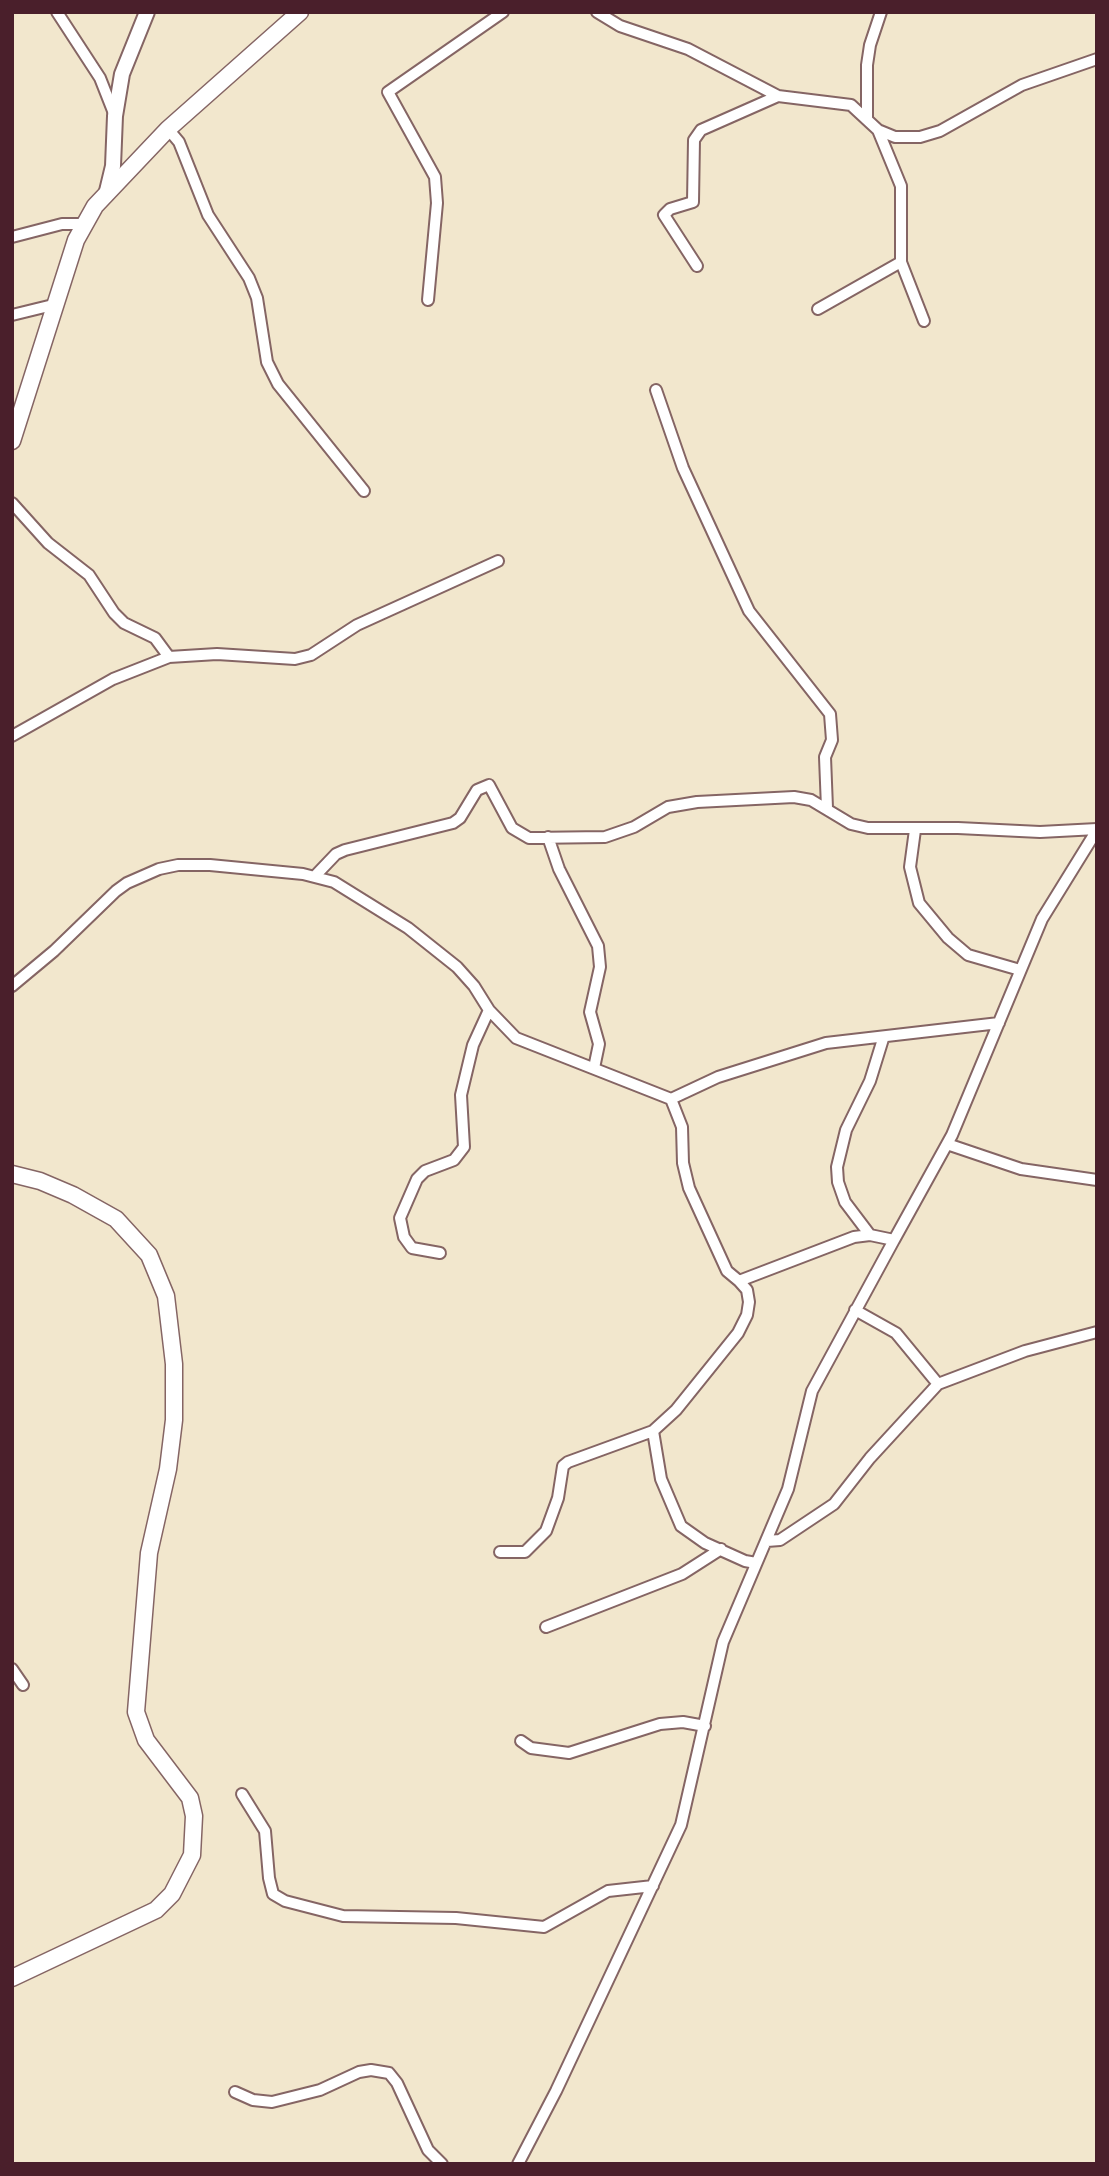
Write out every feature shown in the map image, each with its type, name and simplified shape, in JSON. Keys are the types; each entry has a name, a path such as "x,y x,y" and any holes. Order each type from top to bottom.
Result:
{"main road":[{"path":"12,441 84,224 107,191 169,129 300,12"},
{"path":"12,1174 40,1181 74,1195 116,1219 149,1255 166,1296 174,1363 174,1420 168,1469 149,1553 136,1712 146,1740 190,1798 194,1816 192,1855 172,1894 156,1910 12,1978"}],"street":[{"path":"57,12 100,78 115,116"},
{"path":"107,191 113,166 115,116 122,74 147,12"},
{"path":"428,300 437,203 435,177 388,92 503,12"},
{"path":"597,12 688,49 778,96 851,105 867,117 878,130 901,186 901,262 924,321"},
{"path":"867,117 868,55 881,12"},
{"path":"878,130 902,137 931,135 1022,85 1070,66 1097,59"},
{"path":"697,266 664,215 670,209 693,202 694,140 701,130 778,96"},
{"path":"169,129 179,142 208,215 249,278 257,298 267,362 278,384 364,491"},
{"path":"12,237 62,224 84,224"},
{"path":"818,309 901,262"},
{"path":"12,315 57,304"},
{"path":"656,390 682,468 749,611 830,714 832,740 825,757 827,808"},
{"path":"12,503 48,543 89,575 114,613 124,623 156,638 169,657"},
{"path":"12,736 113,679 169,657 217,654 295,659 311,655 357,625 498,561"},
{"path":"315,876 336,854 345,850 453,823 482,786 489,785 501,812 521,836 605,837 634,827 667,807 697,802 794,797 827,808 851,824 868,828 1040,832 1097,830"},
{"path":"915,830 910,867 919,903 948,938 968,955 1020,970"},
{"path":"518,2164 556,2091 684,1818 723,1642 788,1489 812,1391 947,1144 1053,898 1097,830"},
{"path":"548,837 559,869 598,946 600,967 590,1012 599,1044 594,1068"},
{"path":"12,986 127,883 159,869 178,865 210,865 315,876 334,882 408,928 466,976 489,1010 516,1038 671,1098 718,1077 826,1043 883,1039 999,1023"},
{"path":"440,1254 412,1248 404,1237 400,1219 404,1202 417,1179 425,1171 454,1160 464,1147 461,1095 473,1045 489,1010"},
{"path":"870,1235 845,1202 838,1182 837,1167 846,1130 870,1081 883,1039"},
{"path":"500,1552 526,1552 546,1531 558,1497 563,1466 653,1431 676,1410 738,1333 747,1315 747,1290 727,1271 689,1188 683,1163 682,1127 671,1098"},
{"path":"947,1144 1021,1169 1097,1180"},
{"path":"740,1281 843,1240 870,1235 894,1240"},
{"path":"855,1310 896,1333 938,1384"},
{"path":"767,1541 780,1540 834,1503 875,1451 938,1384 1025,1351 1097,1332"},
{"path":"653,1431 661,1479 674,1516 687,1533 745,1561 756,1563"},
{"path":"546,1628 682,1574 721,1549"},
{"path":"12,1669 23,1685"},
{"path":"521,1741 531,1748 569,1754 660,1724 682,1722 705,1726"},
{"path":"242,1794 265,1831 273,1894 285,1901 343,1916 456,1918 544,1927 560,1921 608,1891 653,1886"},
{"path":"236,2092 253,2100 272,2102 320,2090 371,2070 389,2073 397,2082 428,2150 442,2164"}]}
